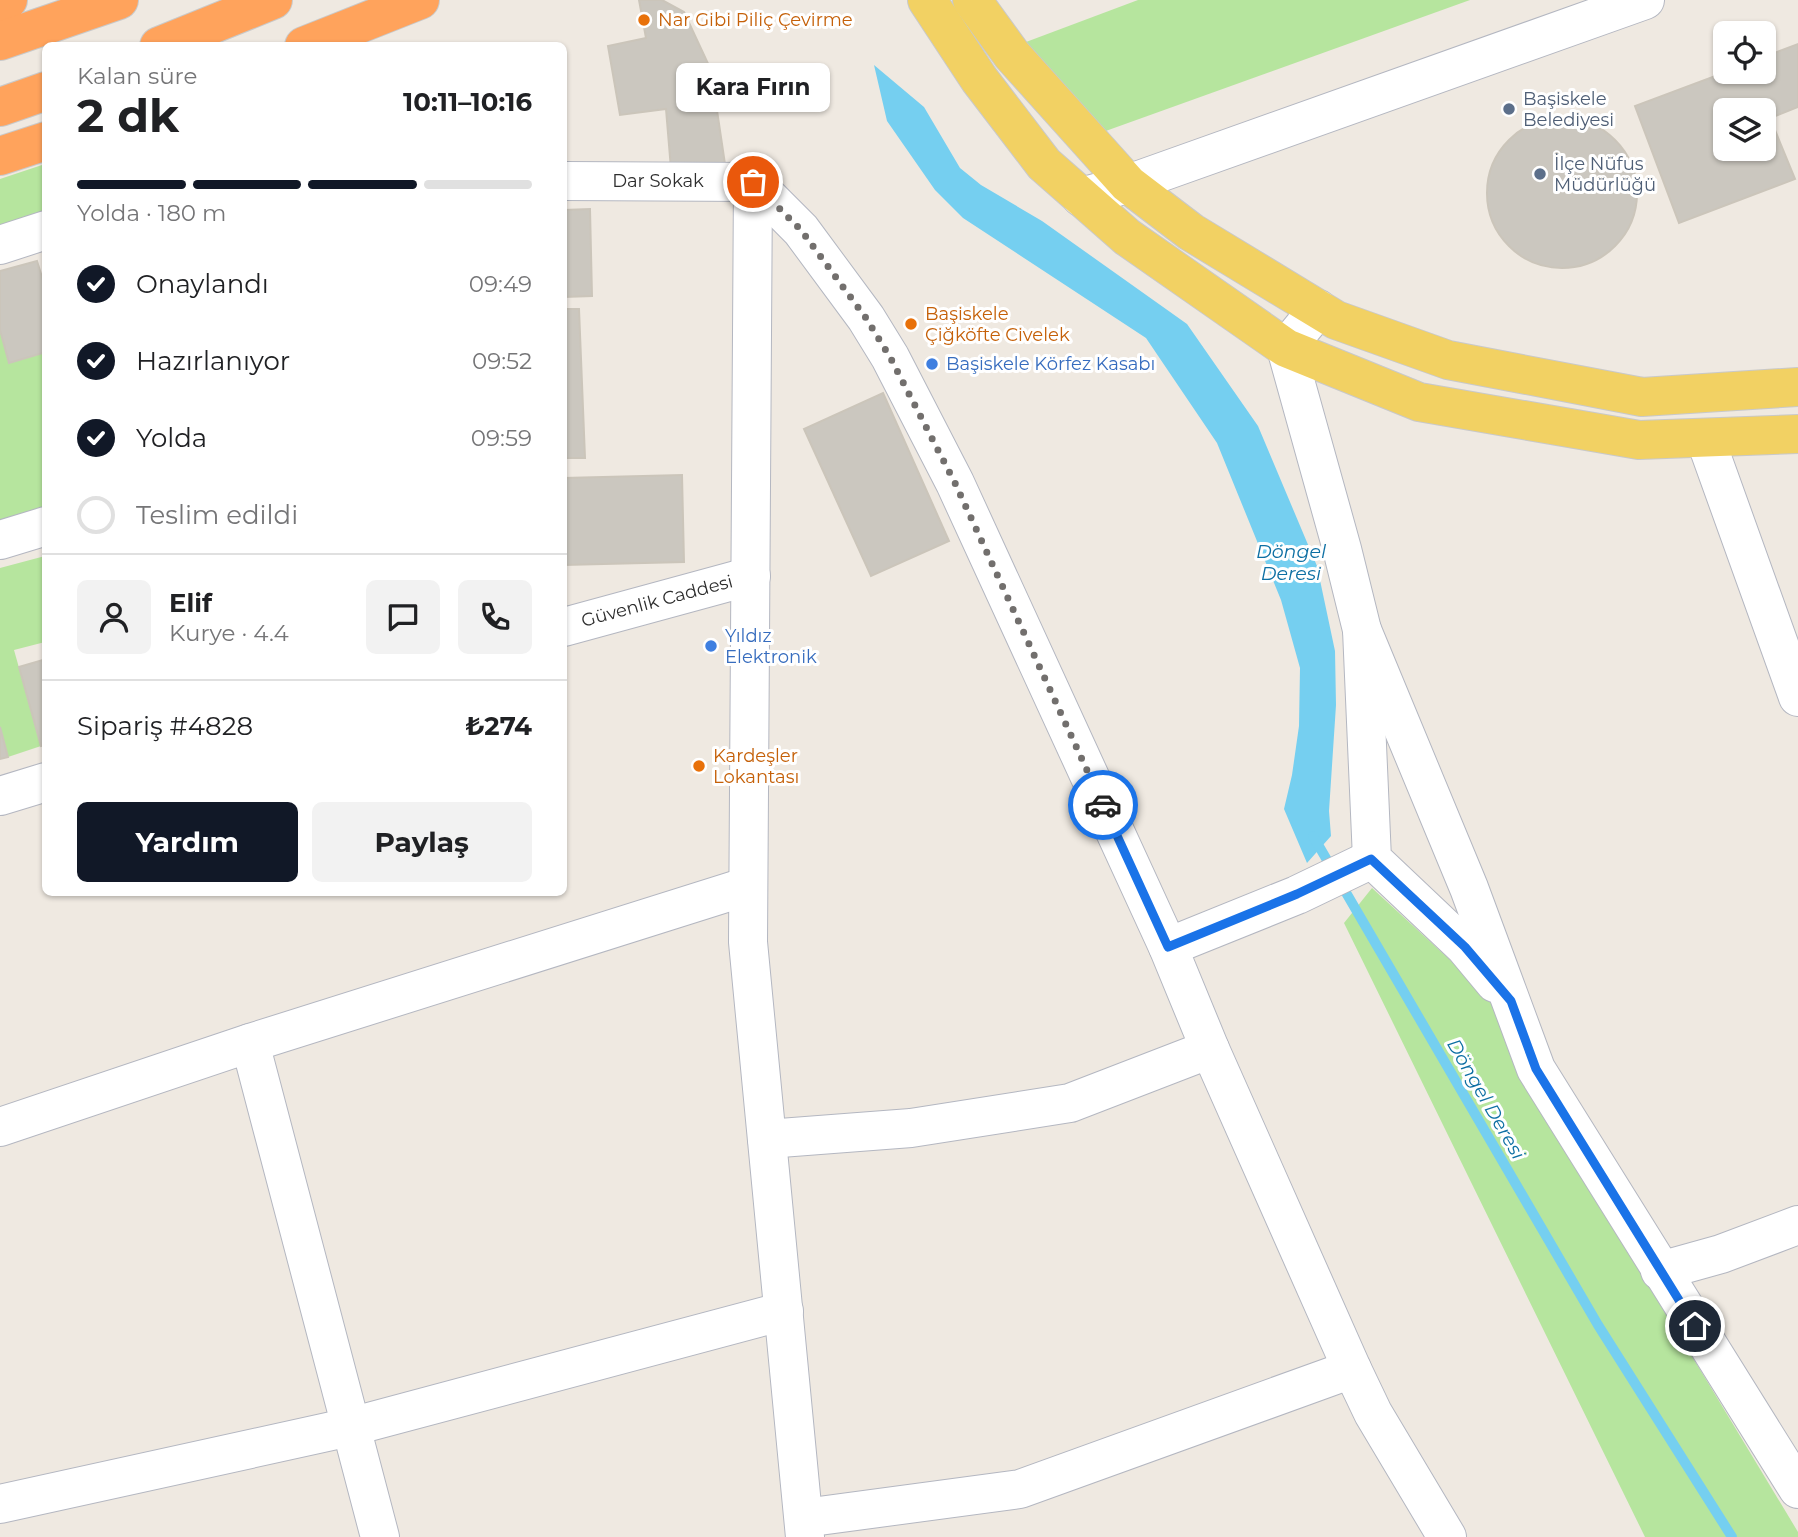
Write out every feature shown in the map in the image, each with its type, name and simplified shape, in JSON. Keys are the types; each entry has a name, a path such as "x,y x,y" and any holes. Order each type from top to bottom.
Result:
{"highway":[{"path":"0,3 8,0"},
{"path":"0,40 119,0"},
{"path":"169,42 274,0"},
{"path":"314,42 420,0"},
{"path":"0,118 26,98"},
{"path":"0,156 42,142"}],"main road":[{"path":"928,0 979,79 1044,164 1127,237 1286,348 1419,402 1639,440 1798,434"},
{"path":"972,0 1012,55 1128,184 1191,232 1336,320 1448,360 1642,397 1798,387"}],"street":[{"path":"1081,197 1128,184 1646,0"},
{"name":"Dar Sokak","path":"567,181 753,182"},
{"path":"753,182 748,942 805,1527 1020,1489 1352,1369"},
{"path":"753,182 801,230 866,318 890,357 955,483 1168,947 1210,1049 1352,1369 1373,1413 1447,1537"},
{"path":"0,245 42,231"},
{"path":"1318,309 1286,348 1362,630 1469,888 1536,1069 1798,1489"},
{"path":"1704,438 1798,696"},
{"path":"0,540 42,527"},
{"name":"Güvenlik Caddesi","path":"567,626 751,576"},
{"path":"1362,630 1371,859 1465,947 1511,1001"},
{"path":"0,796 42,783"},
{"path":"1168,947 1297,894 1371,859"},
{"path":"0,1127 250,1043 748,886"},
{"path":"250,1043 380,1537"},
{"path":"767,1139 911,1128 1070,1103 1210,1049"},
{"path":"1660,1271 1721,1254 1798,1224"},
{"path":"0,1504 350,1427 784,1311"}],"green space":[{"path":"1138,0 1470,0 1089,137 1010,48"},
{"path":"42,165 42,231 0,245 0,179"},
{"path":"0,330 9,363 42,353 42,517 0,530"},
{"path":"42,557 42,643 14,650 41,746 8,757 0,727 0,568"},
{"path":"1372,888 1500,1006 1525,1079 1798,1532 1798,1537 1645,1537 1344,923"}],"water":[{"name":"Döngel Deresi","path":"874,65 924,107 960,168 981,185 1042,221 1187,324 1258,426 1317,566 1335,651 1336,705 1329,811 1331,836 1307,863 1284,809 1299,726 1300,668 1281,600 1217,443 1146,338 963,218 935,190 887,121"}],"building":[{"path":"639,0 662,0 684,12 711,70 725,164 671,169 666,109 620,115 608,46 646,38"},
{"path":"1798,44 1798,107 1776,116 1776,98 1713,98 1713,161 1776,161 1776,133 1795,179 1679,223 1635,106 1713,77 1713,84 1776,84 1776,52"},
{"path":"1562,118 1591,124 1615,140 1631,164 1637,193 1631,222 1615,246 1591,262 1562,268 1533,262 1509,246 1493,222 1487,193 1493,164 1509,140 1533,124"},
{"path":"590,209 592,296 567,297 567,210"},
{"path":"37,261 42,277 42,353 9,363 0,330 0,271"},
{"path":"567,309 579,309 585,458 567,458"},
{"path":"883,393 949,541 871,576 804,429"},
{"path":"682,475 684,562 567,565 567,478"},
{"path":"42,660 42,746 41,746 19,667"},
{"path":"0,727 8,757 0,759"}],"waterway":[{"name":"Döngel Deresi","path":"1313,836 1598,1325 1732,1537"}],"way so far":[{"path":"753,182 801,230 866,318 890,357 955,483 1103,805"}],"place":[{"name":"Nar Gibi Piliç Çevirme","path":"644,20"},
{"name":"Başiskele Belediyesi","path":"1509,109"},
{"name":"İlçe Nüfus Müdürlüğü","path":"1540,174"},
{"name":"Kara Fırın","path":"753,182"},
{"name":"Başiskele Çiğköfte Civelek","path":"911,324"},
{"name":"Başiskele Körfez Kasabı","path":"932,364"},
{"name":"Yıldız Elektronik","path":"711,646"},
{"name":"Kardeşler Lokantası","path":"699,766"}],"route":[{"path":"1103,805 1168,947 1297,894 1371,859 1465,947 1511,1001 1536,1069 1695,1326"}]}
